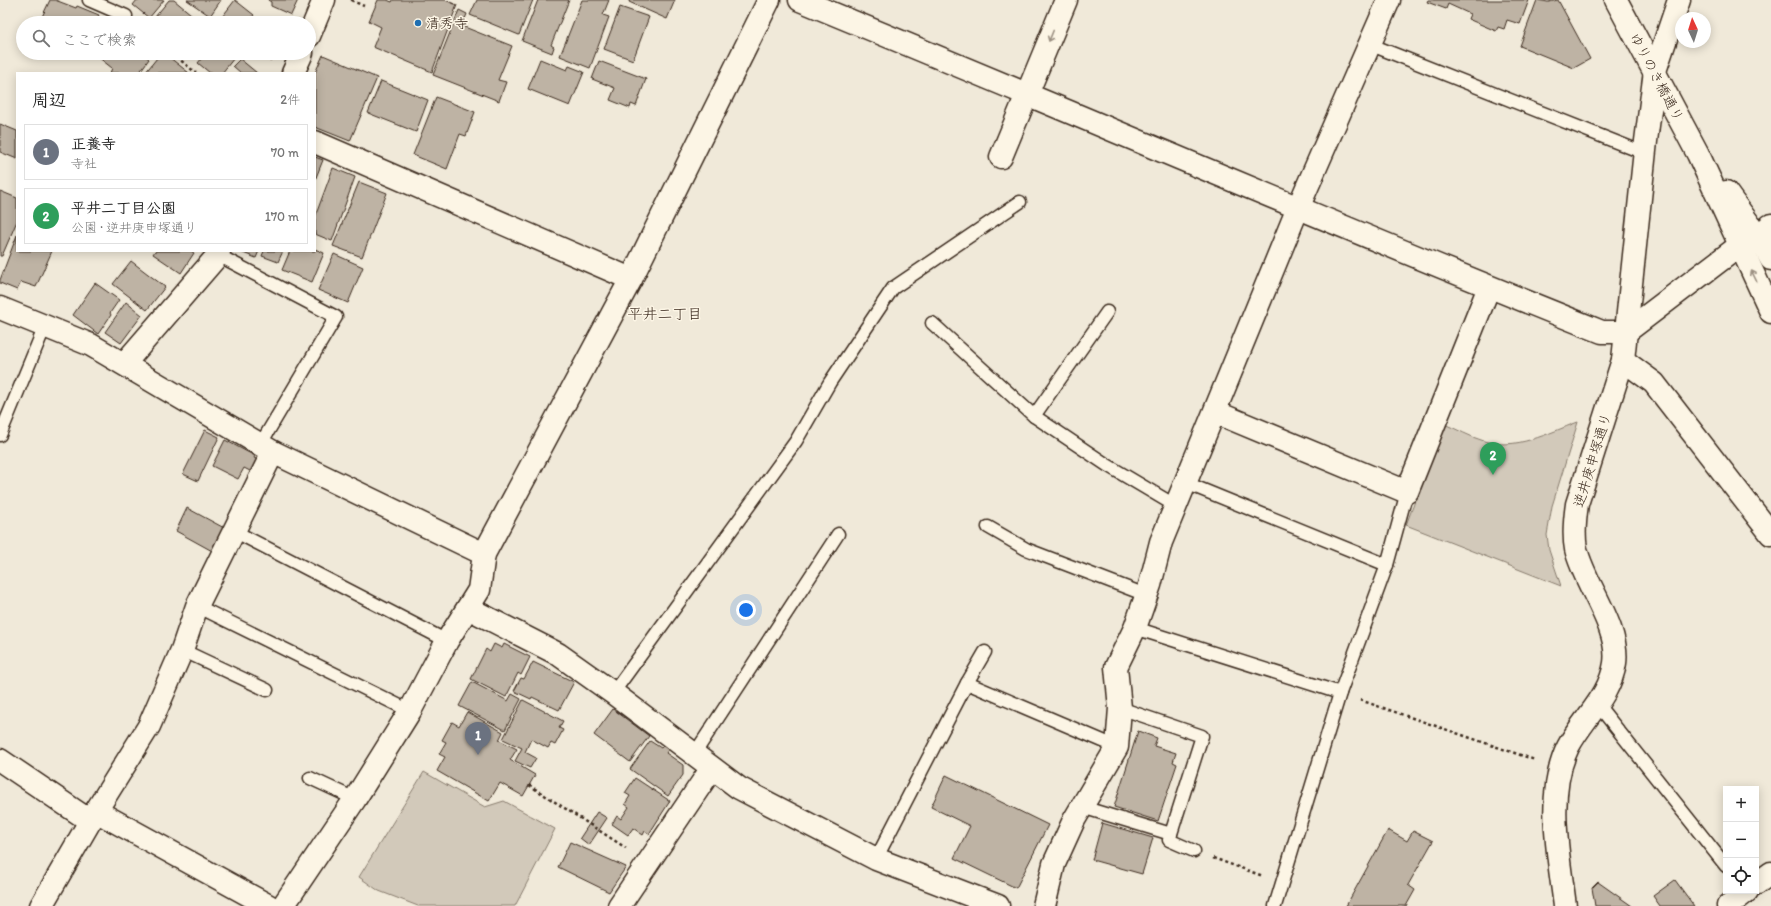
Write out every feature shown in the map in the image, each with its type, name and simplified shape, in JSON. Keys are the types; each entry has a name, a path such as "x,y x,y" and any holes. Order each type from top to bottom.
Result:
{"street":[{"path":"316,19 324,0"},
{"path":"283,906 355,799 410,711 447,641 479,590 484,554 631,279 769,0"},
{"path":"800,0 1027,93 1298,208 1602,332 1626,332 1756,236"},
{"path":"1001,157 1066,0"},
{"path":"1044,906 1054,864 1082,807 1117,747 1120,708 1116,667 1135,628 1161,542 1298,208 1388,0"},
{"name":"ゆりのき橋通り","path":"1616,0 1698,154 1771,259"},
{"name":"逆井庚申塚通り","path":"1565,906 1556,837 1556,797 1560,768 1568,747 1598,705 1610,682 1615,662 1613,641 1606,619 1585,574 1576,549 1575,527 1577,504 1624,360 1644,153 1655,71 1679,0"},
{"path":"293,72 299,60"},
{"path":"316,142 631,279"},
{"name":"ゆりのき橋通り","path":"1756,236 1771,312"},
{"path":"124,364 219,253"},
{"path":"1215,412 1407,492 1489,287"},
{"path":"0,308 91,344 267,449 484,554"},
{"path":"1624,360 1654,383 1771,534"},
{"path":"41,906 93,816 149,726 182,650 197,606 234,531 267,449"},
{"path":"468,608 558,654 614,693 695,753 739,788 876,859 998,906"},
{"path":"0,760 93,816 269,906"},
{"path":"619,906 712,768"},
{"path":"1759,885 1771,873"},
{"path":"1728,906 1749,894"}],"lane":[{"path":"89,0 126,16"},
{"path":"1369,44 1644,153"},
{"path":"614,693 796,441 830,382 893,288 1020,202"},
{"path":"219,253 336,317 267,449"},
{"path":"1034,416 1106,312"},
{"path":"932,323 1034,416 1108,466 1176,506"},
{"path":"0,435 44,326"},
{"path":"1186,482 1387,566"},
{"path":"1275,906 1340,693 1387,566 1407,492"},
{"path":"988,527 1026,549 1146,595"},
{"path":"234,531 447,641"},
{"path":"695,753 838,534"},
{"path":"197,606 410,711"},
{"path":"1135,628 1340,693"},
{"path":"182,650 267,690"},
{"path":"876,859 967,683 985,652"},
{"path":"967,683 1117,747"},
{"path":"1598,705 1723,862"},
{"path":"1120,708 1202,736 1169,840 1194,850"},
{"path":"310,778 355,799"},
{"path":"1082,807 1171,834"}],"path":[{"path":"350,0 364,6"},
{"path":"180,60 195,72"},
{"path":"1340,693 1560,768"},
{"path":"529,786 649,861"},
{"path":"1194,850 1282,883"}],"shaded area":[{"path":"1578,422 1552,506 1547,535 1549,550 1561,586 1406,525 1444,424 1484,441 1496,444 1508,444 1532,439"},
{"path":"424,772 485,807 504,801 555,829 515,906 418,906 379,891 359,877"}],"building":[{"path":"50,0 55,0 76,8 77,6 99,15 98,16 42,16"},
{"path":"137,0 164,0 151,16 147,16 133,5"},
{"path":"169,0 174,0 191,14 189,16 156,16"},
{"path":"187,0 221,0 210,16"},
{"path":"235,0 254,15 253,16 223,16"},
{"path":"268,0 298,0 291,15 271,6 271,2"},
{"path":"378,0 387,0 392,2 393,0 445,0 457,5 432,72 373,47 381,27 369,21"},
{"path":"477,0 533,0 519,35 470,15"},
{"path":"538,0 569,0 551,45 554,47 552,53 522,41"},
{"path":"582,0 609,0 603,15 609,17 590,68 560,56"},
{"path":"630,0 675,0 667,19 629,2"},
{"path":"1428,0 1529,0 1520,24 1507,20 1504,29 1498,27 1496,31 1468,19 1470,14 1448,4 1446,9 1427,2"},
{"path":"1537,0 1548,2 1558,0 1590,59 1574,68 1520,46"},
{"path":"620,7 649,17 633,60 604,49"},
{"path":"459,10 467,14 462,26 512,46 498,80 506,82 499,101 433,75"},
{"path":"323,55 377,78 350,141 316,127 315,72"},
{"path":"540,59 567,70 569,66 584,72 570,106 528,89"},
{"path":"102,60 148,60 140,72 110,72 112,68"},
{"path":"155,60 173,60 188,72 146,72"},
{"path":"200,60 232,60 223,72 209,72 198,63"},
{"path":"239,60 241,60 256,72 240,72 233,66"},
{"path":"599,61 646,79 636,106 631,104 630,108 610,100 615,88 592,79"},
{"path":"381,81 428,100 416,132 368,113"},
{"path":"436,97 475,112 466,136 460,134 447,169 413,155"},
{"path":"0,124 16,131 16,159 0,152"},
{"path":"316,157 323,160 316,178"},
{"path":"333,168 355,177 332,241 316,234 316,214"},
{"path":"359,182 387,193 362,257 333,246"},
{"path":"0,191 16,198 16,223 2,256 0,256"},
{"path":"16,238 16,252 52,252 36,287 21,282 17,290 0,283"},
{"path":"316,249 324,253 312,282 282,270 290,252 316,252"},
{"path":"154,252 194,253 181,273 153,254"},
{"path":"241,252 259,252 256,258"},
{"path":"264,252 283,252 278,262 262,256"},
{"path":"334,254 363,267 348,303 318,290"},
{"path":"131,261 165,287 147,310 113,284"},
{"path":"95,283 119,300 98,334 73,315"},
{"path":"126,302 142,315 121,343 105,332"},
{"path":"205,430 219,437 198,481 183,474"},
{"path":"225,440 255,456 254,458 258,460 252,472 244,468 238,479 212,466"},
{"path":"187,508 226,529 214,552 176,531"},
{"path":"494,644 502,648 504,644 530,657 521,675 518,673 506,697 471,679 486,649 490,652"},
{"path":"533,662 574,682 559,710 532,697 531,699 514,691 521,678 524,679"},
{"path":"472,682 508,701 512,694 521,699 505,730 459,706"},
{"path":"523,700 563,721 559,728 563,730 555,745 551,743 548,748 531,739 525,752 536,758 530,768 515,761 522,748 503,739"},
{"path":"613,709 649,736 630,762 594,735"},
{"path":"467,712 503,732 499,740 517,749 510,760 535,775 523,796 500,783 489,801 437,771 445,757 439,754 446,742 442,740 452,722 459,726"},
{"path":"1138,731 1157,738 1154,746 1176,753 1173,762 1177,764 1158,821 1114,807"},
{"path":"650,741 661,748 664,745 669,749 666,753 683,765 683,775 668,796 630,769"},
{"path":"946,775 1048,825 1016,888 954,858 970,826 931,807"},
{"path":"635,778 670,801 649,834 645,831 643,835 633,828 628,835 612,824 617,816 621,819 629,807 625,804 630,796 625,793"},
{"path":"597,812 607,818 589,845 580,838"},
{"path":"1102,823 1153,838 1142,874 1092,860"},
{"path":"1388,830 1407,841 1413,831 1433,841 1408,885 1415,890 1406,906 1346,906"},
{"path":"570,842 626,867 609,892 558,867"},
{"path":"1675,880 1694,906 1660,906 1653,896"},
{"path":"1598,882 1632,906 1595,906 1592,888"}],"place":[{"name":"清秀寺","path":"418,23"},
{"name":"平井二丁目公園","path":"1493,475"},
{"name":"正養寺","path":"478,755"}],"district":[{"name":"平井二丁目","path":"665,314"}]}
